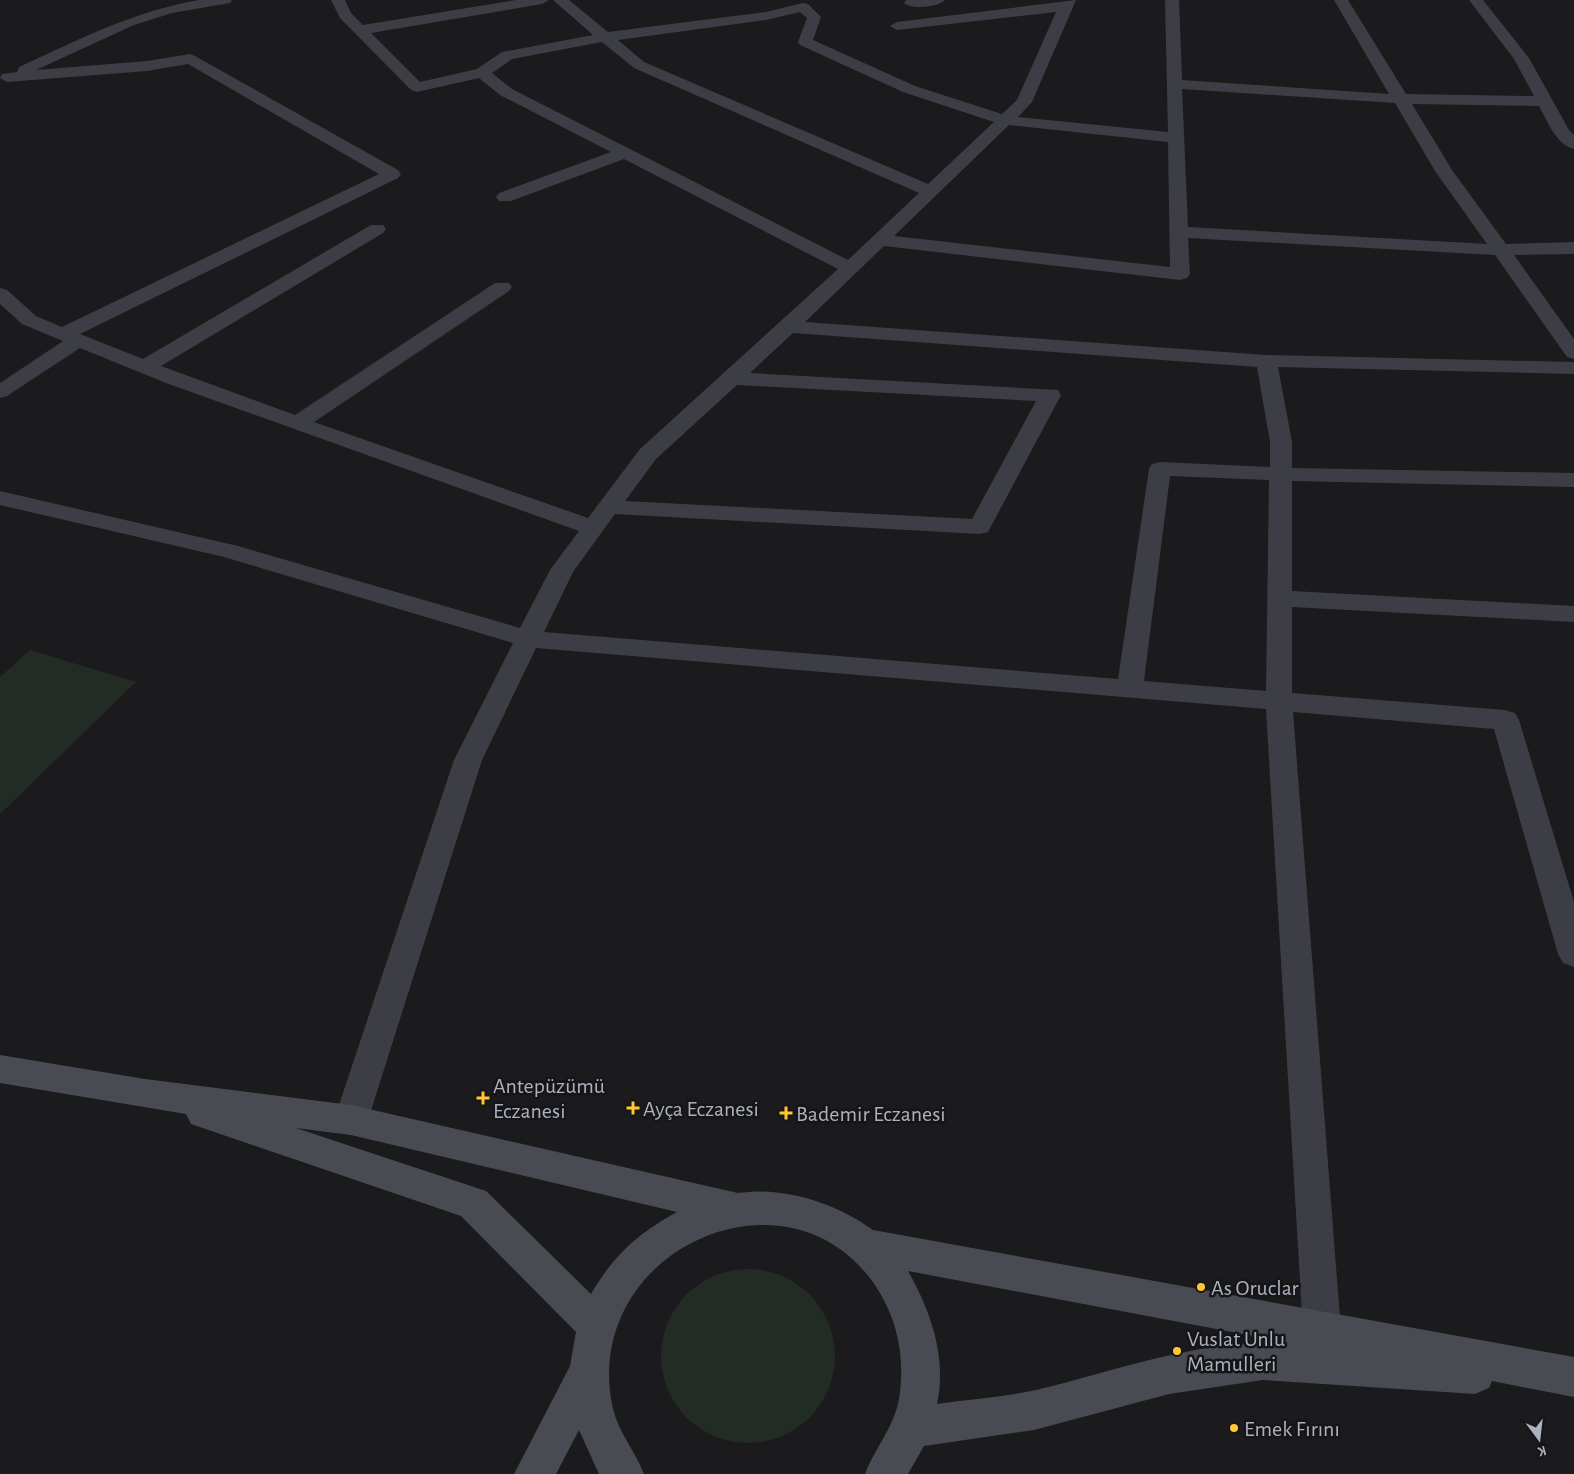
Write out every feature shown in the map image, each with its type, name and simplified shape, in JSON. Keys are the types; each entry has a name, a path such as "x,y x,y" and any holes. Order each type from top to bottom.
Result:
{"main road":[{"path":"0,1069 145,1094 351,1120 735,1209 782,1208 826,1222 866,1246 896,1283 916,1328 922,1378 911,1428 885,1474"},
{"path":"145,1094 473,1203 596,1326"},
{"path":"624,1474 613,1460 594,1416 590,1368 596,1326 618,1282 650,1246 690,1222 735,1209"},
{"path":"866,1246 1574,1378"},
{"path":"911,1428 1034,1410 1169,1374 1263,1361 1574,1378"},
{"path":"534,1474 590,1368"}],"street":[{"path":"3,77 129,22 170,10 225,0"},
{"path":"338,0 345,15 417,87 482,73 507,55 606,38 766,16 798,3 814,17 805,42 909,89 1004,120 1176,138"},
{"path":"360,30 542,0"},
{"path":"560,0 639,65 930,191"},
{"path":"911,4 938,0"},
{"path":"880,240 1180,274 1172,0"},
{"path":"1341,0 1444,171 1574,353"},
{"path":"1476,0 1521,58 1562,132 1573,142"},
{"path":"351,1120 468,760 562,570 648,454 788,327 1024,102 1068,4"},
{"path":"897,26 1068,4"},
{"path":"0,392 71,337 392,174 190,59 147,66 3,77"},
{"path":"482,73 506,92 850,268"},
{"path":"1174,84 1400,99 1544,101"},
{"path":"505,197 624,153"},
{"path":"145,367 377,229"},
{"path":"1180,232 1500,250 1574,248"},
{"path":"298,423 502,287"},
{"path":"0,294 28,320 145,367 593,528"},
{"path":"788,327 1266,361 1574,368"},
{"path":"1266,361 1281,442 1279,702 1322,1331"},
{"path":"609,507 980,527 1050,396 732,378"},
{"path":"1130,689 1160,469 1281,474 1574,480"},
{"path":"0,498 230,551 528,638 1506,720 1574,954"},
{"path":"1280,598 1574,614"}],"shaded area":[{"path":"30,650 136,682 0,814 0,677"},
{"path":"748,1269 765,1271 789,1279 815,1301 825,1315 831,1331 835,1356 833,1373 825,1397 803,1423 789,1433 773,1439 748,1443 731,1441 707,1433 681,1411 671,1397 665,1381 661,1356 663,1339 671,1315 693,1289 707,1279 723,1273"}],"place":[{"name":"Antepüzümü Eczanesi","path":"483,1098"},
{"name":"Ayça Eczanesi","path":"633,1108"},
{"name":"Bademir Eczanesi","path":"786,1113"},
{"name":"As Oruclar","path":"1201,1287"},
{"name":"Vuslat Unlu Mamulleri","path":"1177,1351"},
{"name":"Emek Fırını","path":"1234,1428"}]}
